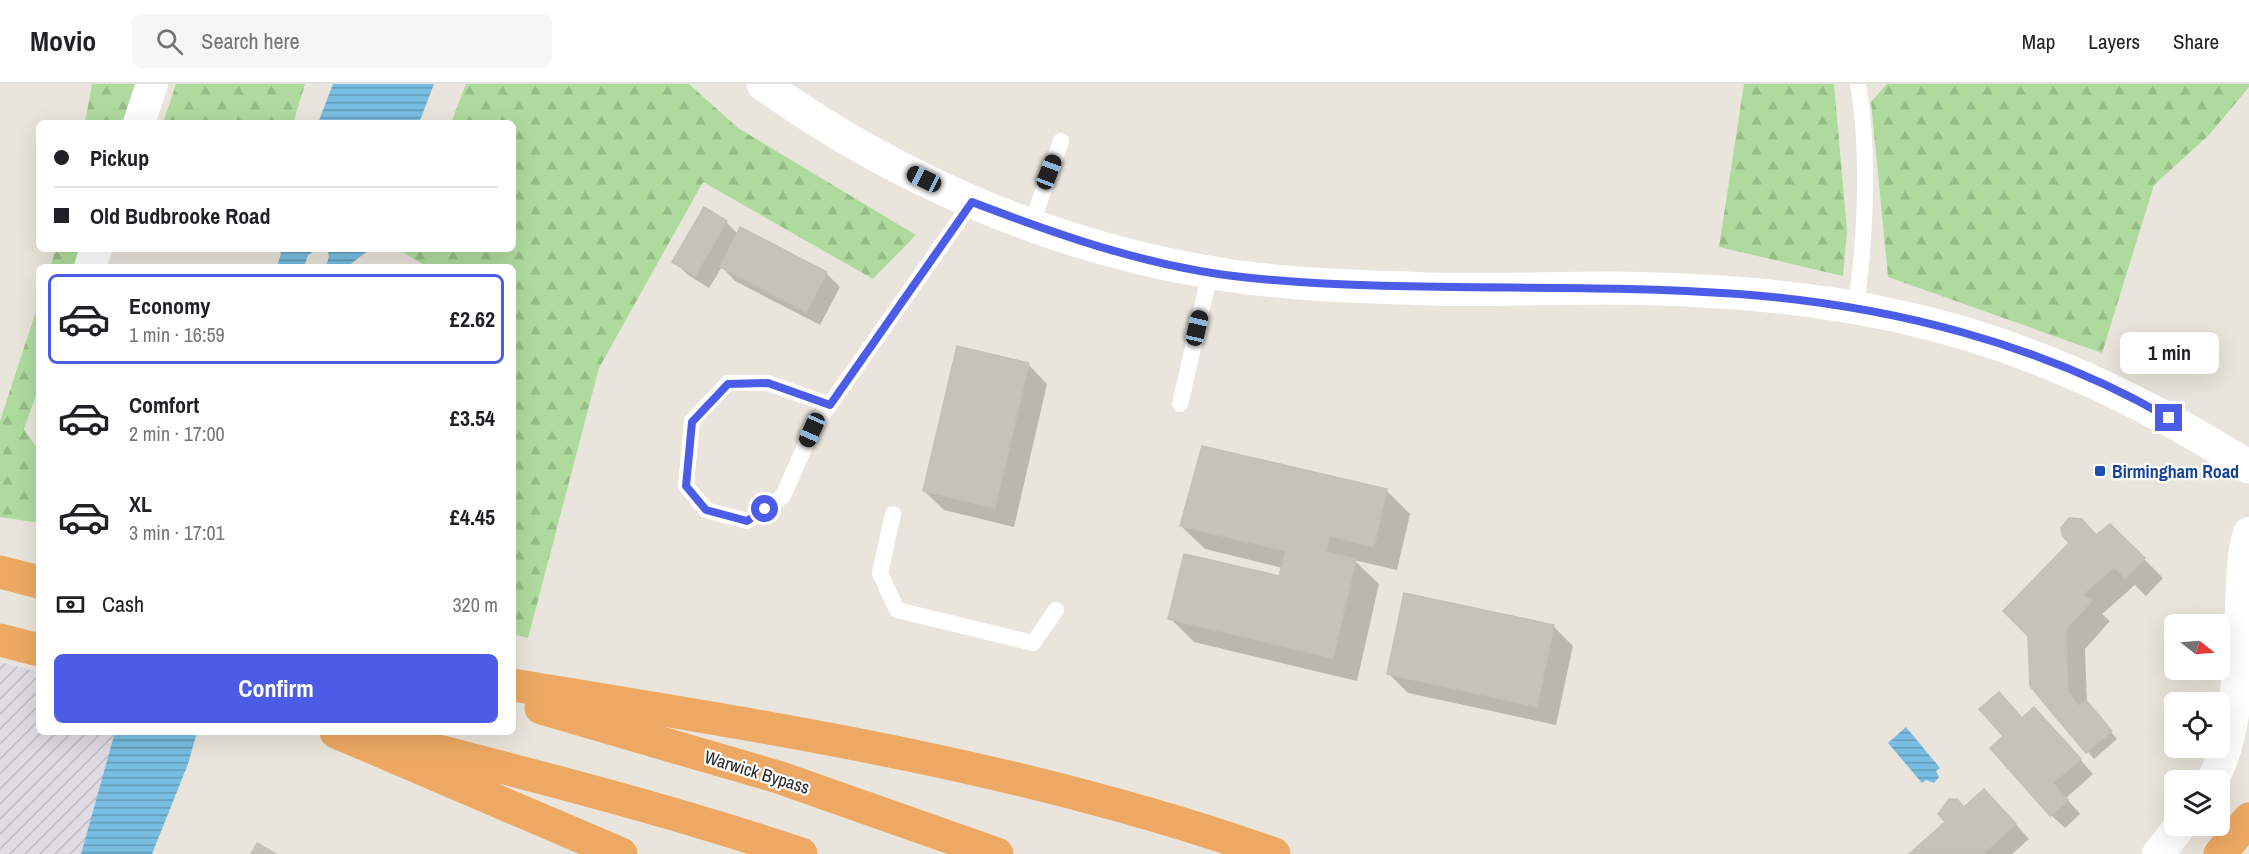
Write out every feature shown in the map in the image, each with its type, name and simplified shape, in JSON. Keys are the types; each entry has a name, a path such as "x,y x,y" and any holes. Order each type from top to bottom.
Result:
{"highway":[{"path":"0,572 36,581"},
{"path":"0,640 36,649"},
{"path":"516,685 781,729 873,748 1117,806 1274,854"},
{"name":"Warwick Bypass","path":"516,702 778,777 997,854"},
{"path":"343,735 621,854"},
{"path":"377,735 737,832 801,854"},
{"path":"2220,854 2249,819"}],"street":[{"path":"140,120 152,84"},
{"path":"763,84 860,146 972,202 1031,225 1145,258 1210,273 1251,278 1430,289 1612,288 1740,294 1856,308 1899,316 1982,338 2066,369 2153,409 2249,467"},
{"path":"2216,770 2226,747 2232,720 2244,560 2249,533"},
{"path":"2158,854 2172,836"}],"lane":[{"path":"1856,308 1863,252 1865,200 1858,84"},
{"path":"1031,225 1061,141"},
{"path":"830,405 768,383 728,384 692,422 686,486 706,510 747,521 783,496 812,430 830,405 972,202"},
{"path":"1180,404 1210,273"},
{"path":"893,514 879,573 897,610 1033,643 1056,610"}],"shaded area":[{"path":"0,662 36,671 36,735 114,735 81,854 0,854"}],"green space":[{"path":"92,84 144,84 132,120 86,120"},
{"path":"176,84 305,84 294,120 164,120"},
{"path":"466,84 689,84 738,128 916,235 873,279 703,182 599,368 528,638 516,635 516,264 422,264 403,252 516,252 516,120 452,120"},
{"path":"1744,84 1834,84 1847,231 1843,276 1719,247"},
{"path":"1887,84 2249,84 2249,87 2209,135 2154,185 2102,353 1888,277 1871,102"},
{"path":"55,252 86,252 82,264 51,264"},
{"path":"36,311 36,395 24,429 36,447 36,523 0,517 0,421"}],"water":[{"path":"333,84 434,84 420,120 319,120"},
{"path":"313,252 308,255 305,264 278,264 281,253"},
{"path":"328,252 366,252 351,264 327,264"},
{"path":"1906,727 1940,768 1936,771 1939,777 1934,783 1926,780 1922,783 1888,743"},
{"path":"114,735 196,735 188,764 152,854 81,854"}],"building":[{"path":"704,207 727,221 695,276 672,262"},
{"path":"740,227 827,272 806,312 720,267"},
{"path":"957,346 1029,363 995,508 923,491"},
{"path":"1202,446 1387,489 1374,547 1330,536 1326,552 1356,559 1333,658 1168,619 1184,554 1279,576 1286,551 1180,526"},
{"path":"2069,518 2082,519 2096,535 2110,524 2145,558 2125,578 2114,567 2082,595 2092,601 2066,629 2068,693 2049,709 2030,686 2028,636 2003,611 2069,543 2062,535 2061,528"},
{"path":"1404,593 1554,625 1537,707 1387,674"},
{"path":"1999,692 2022,718 2034,707 2081,759 2053,783 2068,800 2050,816 1990,748 2003,736 1979,709"},
{"path":"2068,693 2079,706 2086,700 2112,731 2086,753 2049,709"},
{"path":"1984,789 2016,824 1983,854 1909,854 1945,822 1938,814 1949,799 1957,799 1964,807"},
{"path":"257,843 276,854 251,854"}],"place":[{"name":"Birmingham Road","path":"2100,471"}],"route":[{"path":"765,509 747,521 706,510 686,486 692,422 728,384 768,383 830,405 972,202 1031,225 1101,247 1184,268 1251,278 1430,289 1612,288 1740,294 1856,308 1899,316 2021,351 2111,388 2169,418"}]}
